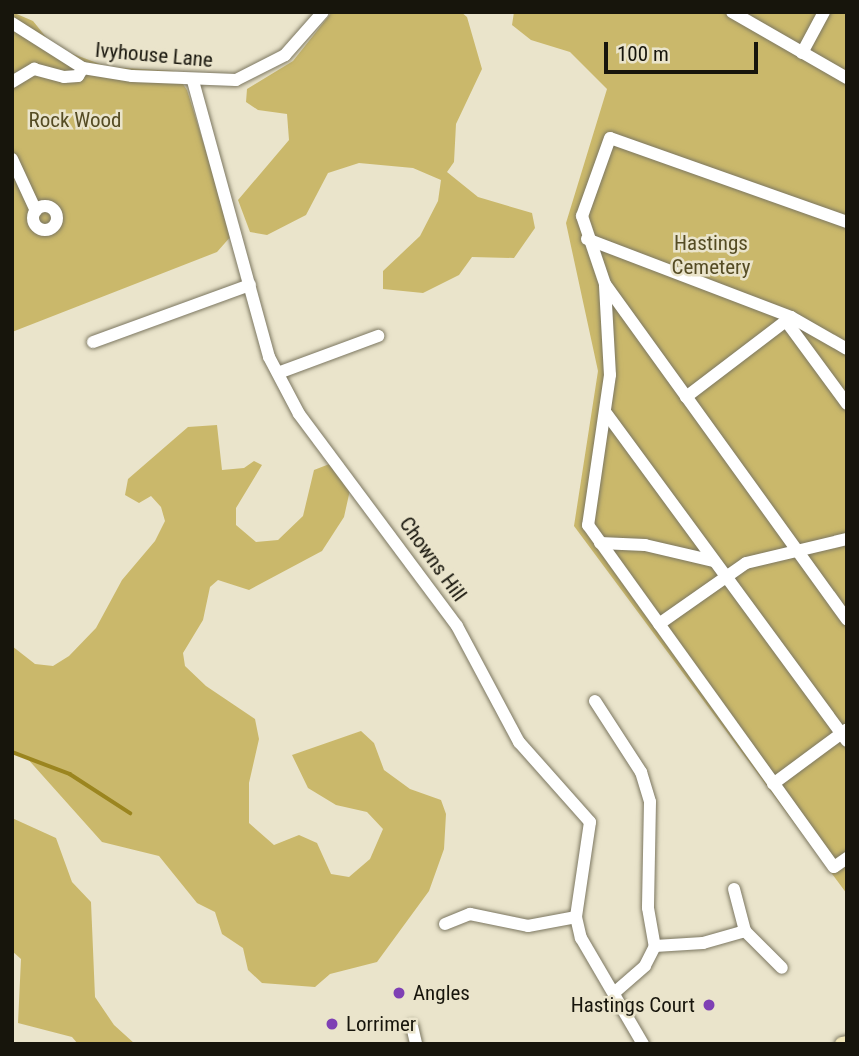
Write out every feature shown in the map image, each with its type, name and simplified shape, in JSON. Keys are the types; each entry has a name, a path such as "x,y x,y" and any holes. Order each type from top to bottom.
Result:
{"street":[{"name":"Ivyhouse Lane","path":"12,23 83,68 193,80 236,80 259,71 285,55 323,12"},
{"path":"732,12 847,78"},
{"path":"802,53 824,12"},
{"path":"12,82 34,69 64,78 78,76 83,68"},
{"name":"Chowns Hill","path":"193,80 250,285 278,373 299,414 457,626 519,742 590,822 576,917 590,955 616,991 642,1044"},
{"path":"847,222 610,138 582,216 587,239 605,284 847,620"},
{"path":"12,159 36,211"},
{"path":"587,239 789,319 847,349"},
{"path":"605,284 610,375 588,525 834,867 847,858"},
{"path":"93,342 250,285"},
{"path":"686,397 789,319"},
{"path":"789,319 847,404"},
{"path":"278,373 378,336"},
{"path":"606,413 845,735 773,783"},
{"path":"659,624 746,563 799,554 847,539"},
{"path":"600,542 645,545 714,561"},
{"path":"595,701 642,772 650,802 648,908 655,946 645,966 616,991"},
{"path":"734,889 745,930 782,968"},
{"path":"445,923 470,914 528,926 576,917"},
{"path":"655,946 703,943 745,930"},
{"path":"412,1026 416,1044"}],"green space":[{"name":"Rock Wood","path":"12,12 33,21 54,47 108,67 174,71 187,90 232,235 217,252 12,332"},
{"path":"332,12 461,12 467,17 482,69 456,124 454,162 447,172 478,197 532,213 535,228 514,258 472,257 459,275 423,293 383,289 383,271 420,236 438,201 441,180 413,168 359,163 328,173 306,215 267,235 250,232 238,200 289,140 287,114 258,110 246,102 247,89 293,61"},
{"name":"Hastings Cemetery","path":"514,12 847,12 847,894 574,526 598,371 566,223 607,89 570,52 531,40 512,25"},
{"path":"217,425 222,470 244,468 254,461 262,465 236,508 236,525 256,542 278,540 303,516 314,470 332,463 350,490 344,517 322,551 249,590 218,580 210,587 203,620 183,653 185,666 206,686 255,719 259,739 249,783 249,823 274,845 299,835 317,843 331,874 349,877 370,859 383,829 367,812 336,805 308,788 292,755 361,731 374,743 384,770 410,789 441,800 446,814 444,849 429,891 377,962 330,974 315,987 262,983 248,970 243,948 222,934 215,912 197,903 159,856 102,842 26,757 12,753 12,646 35,664 53,666 69,656 96,628 122,580 155,541 165,521 161,507 151,496 139,503 125,495 128,479 188,427"},
{"path":"12,818 56,838 72,882 91,902 95,997 114,1025 135,1044 78,1044 72,1037 18,1023 21,959 12,951"}],"waterway":[{"path":"12,752 70,774 130,813"}],"place":[{"name":"Angles","path":"399,993"},
{"name":"Hastings Court","path":"709,1005"},
{"name":"Lorrimer","path":"332,1024"}]}
